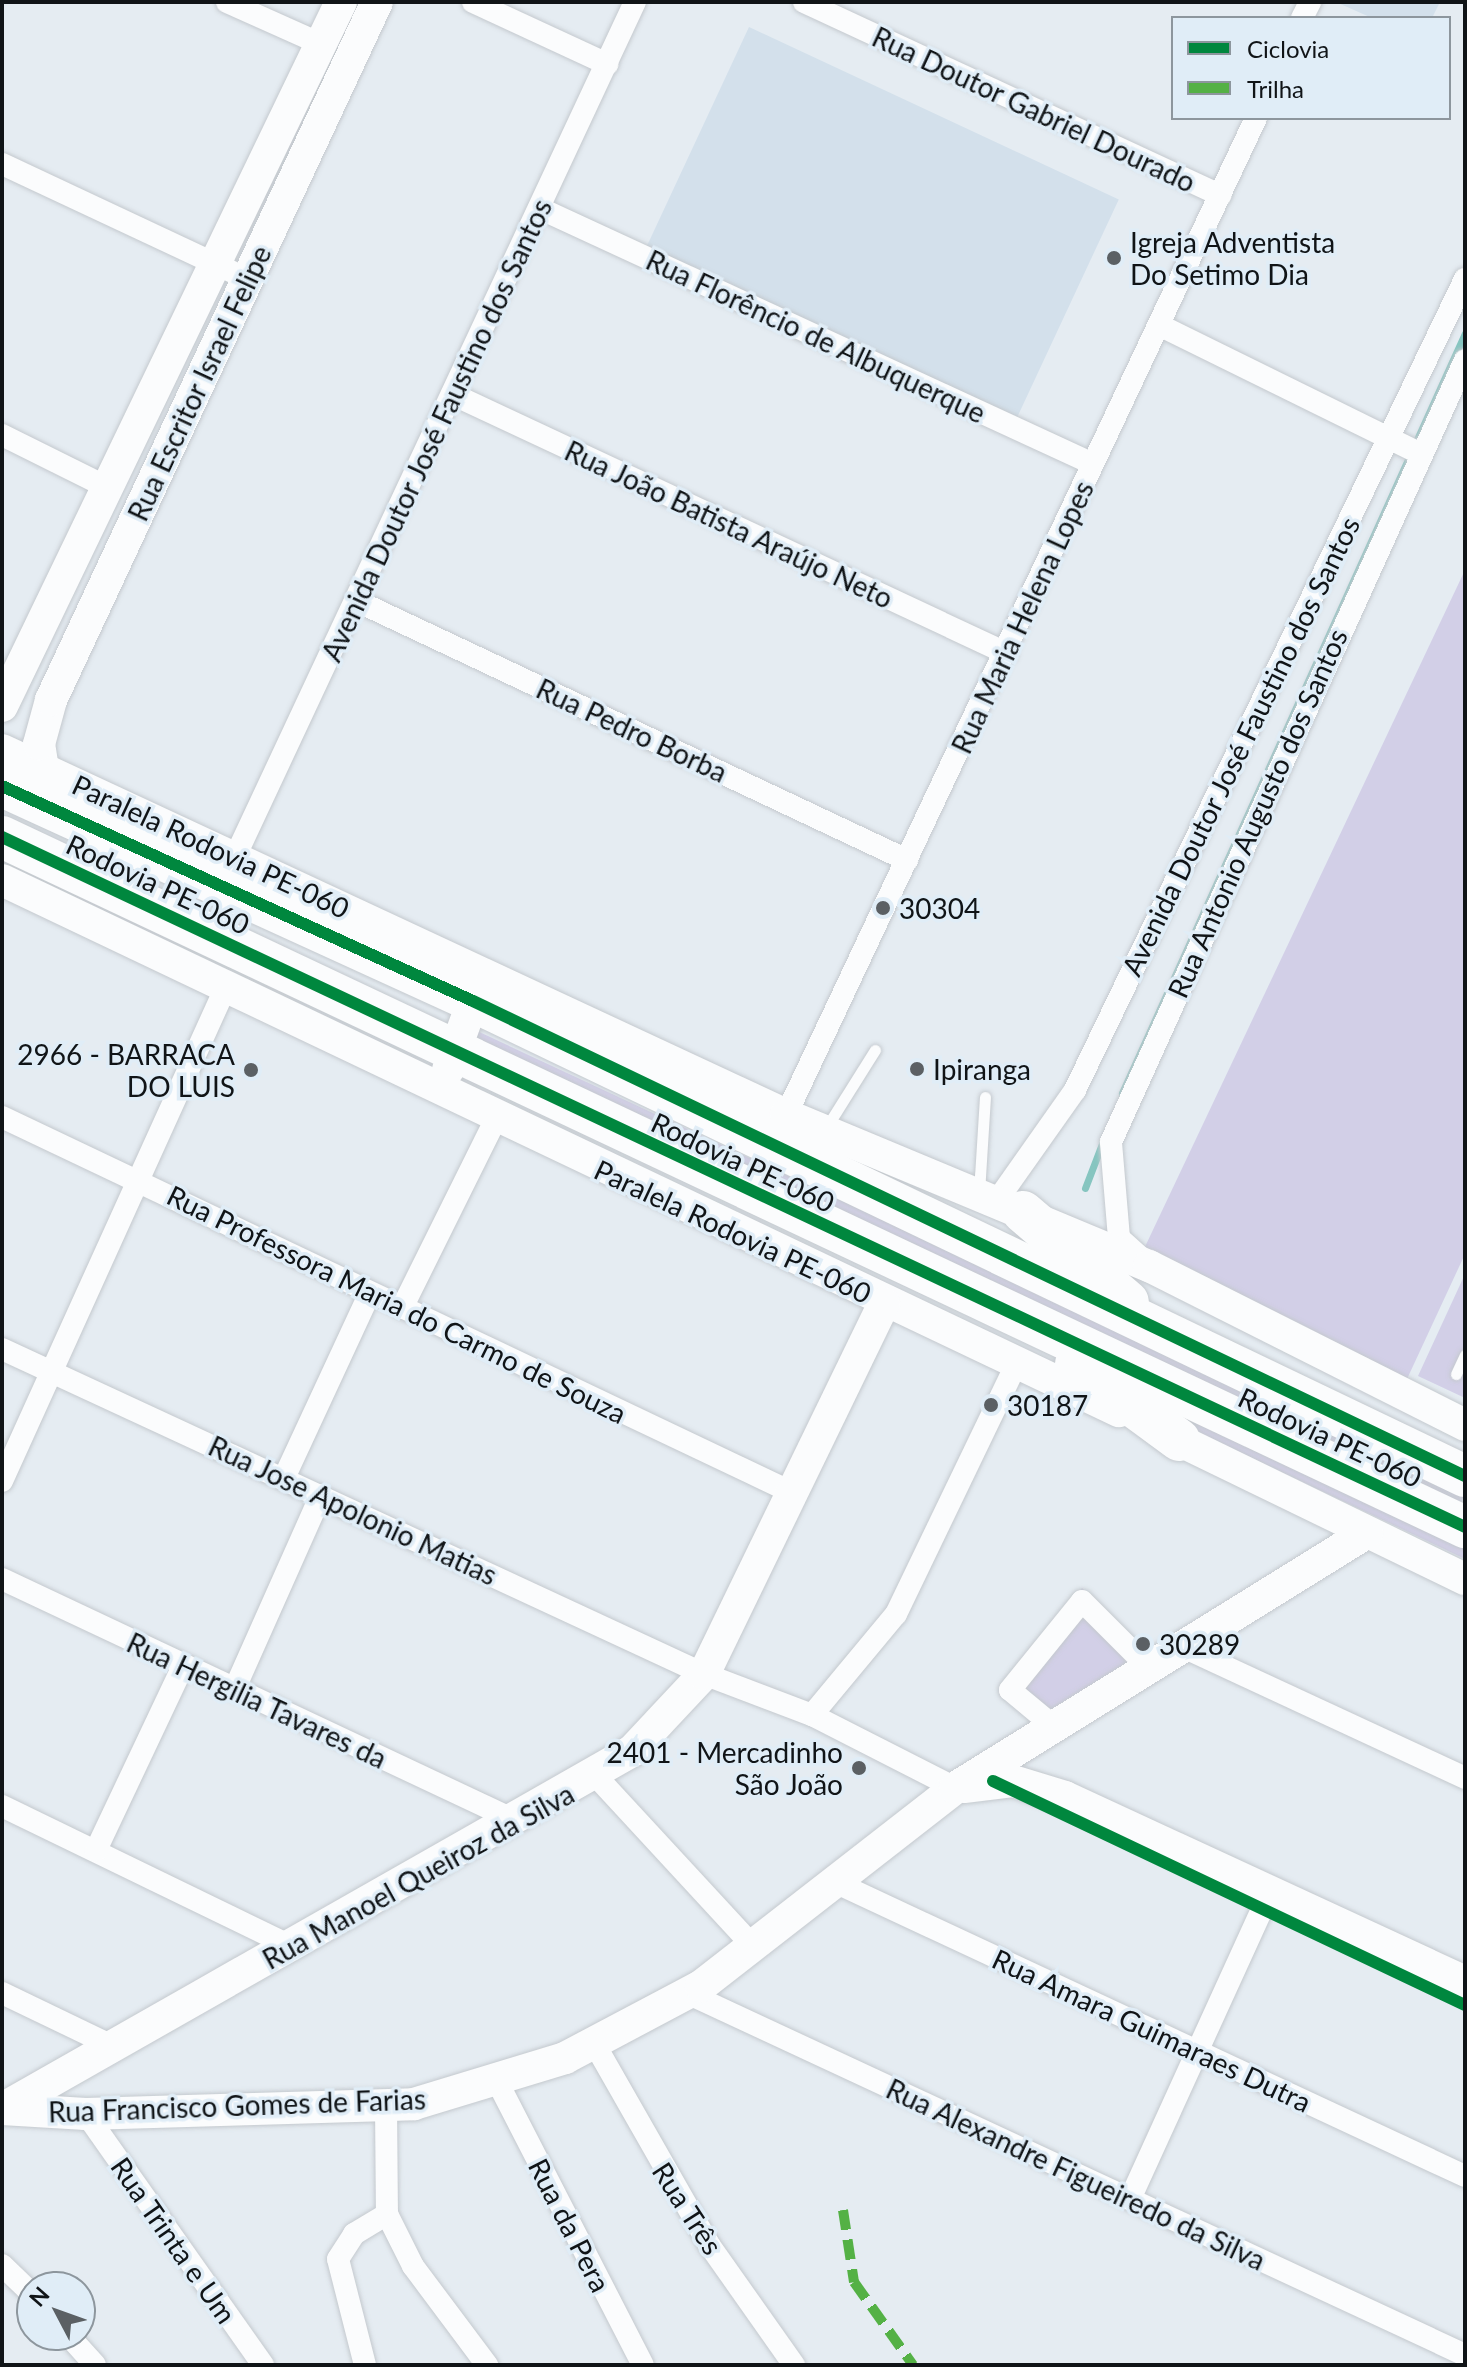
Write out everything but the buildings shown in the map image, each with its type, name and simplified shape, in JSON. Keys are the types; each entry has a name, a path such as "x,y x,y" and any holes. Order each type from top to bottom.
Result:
{"highway":[{"name":"Rodovia PE-060","path":"2,786 490,992 1166,1335 1465,1476"},
{"name":"Rodovia PE-060","path":"2,837 1465,1527"},
{"path":"999,1204 1166,1335"},
{"path":"1008,1313 1179,1440"}],"street":[{"path":"227,2 321,44"},
{"name":"Rua Escritor Israel Felipe","path":"43,769 39,744 51,700 234,272 321,44 341,2"},
{"name":"Rua Escritor Israel Felipe","path":"4,699 109,488 234,272 377,2"},
{"path":"473,2 607,64"},
{"name":"Avenida Doutor José Faustino dos Santos","path":"235,857 635,2"},
{"name":"Rua Doutor Gabriel Dourado","path":"804,2 1220,195"},
{"name":"Rua Maria Helena Lopes","path":"786,1115 1255,120"},
{"path":"2,164 234,272"},
{"name":"Rua Florêncio de Albuquerque","path":"539,208 1093,464"},
{"name":"Avenida Doutor José Faustino dos Santos","path":"999,1204 1075,1090 1404,446 1465,279"},
{"path":"1159,325 1404,446"},
{"name":"Rua Antonio Augusto dos Santos","path":"1149,1266 1119,1238 1111,1142 1404,446 1465,360"},
{"name":"Rua João Batista Araújo Neto","path":"452,394 1006,653"},
{"path":"2,435 109,488"},
{"name":"Rua Pedro Borba","path":"357,601 907,860"},
{"name":"Paralela Rodovia PE-060","path":"2,750 235,857 490,992 1149,1266 1465,1425"},
{"name":"Paralela Rodovia PE-060","path":"2,880 224,991 451,1093 496,1119 1017,1363 1465,1579"},
{"path":"2,1481 224,991"},
{"path":"451,1093 451,1049 490,992"},
{"name":"Rua Professora Maria do Carmo de Souza","path":"2,1117 791,1492"},
{"path":"402,1308 496,1119"},
{"path":"284,1478 370,1293"},
{"name":"Rua Manoel Queiroz da Silva","path":"2,2109 292,1947 512,1819 596,1776 642,1741 704,1674 884,1303"},
{"name":"Rua Jose Apolonio Matias","path":"2,1349 704,1674 812,1715 955,1788"},
{"path":"812,1715 896,1614 1017,1363"},
{"path":"235,1688 321,1495"},
{"name":"Rua Francisco Gomes de Farias","path":"2,2109 97,2114 386,2105 498,2083 594,2043 687,1993 754,1947 839,1884 955,1788 1042,1730 1324,1562 1367,1533"},
{"name":"Rua Hergilia Tavares da","path":"2,1579 512,1819"},
{"path":"1065,1797 1043,1772 1042,1730 1010,1690 1085,1601 1148,1667"},
{"path":"1183,1647 1465,1778"},
{"path":"96,1850 183,1666"},
{"path":"596,1776 754,1947"},
{"path":"955,1788 1013,1781 1065,1797 1465,1982"},
{"path":"2,1806 292,1947"},
{"name":"Rua Amara Guimaraes Dutra","path":"839,1884 1465,2176"},
{"path":"1130,2199 1271,1890"},
{"path":"2,1993 112,2046 95,2071 97,2114"},
{"name":"Rua Alexandre Figueiredo da Silva","path":"687,1993 1465,2355"},
{"name":"Rua Três","path":"594,2043 710,2246 794,2365"},
{"name":"Rua da Pera","path":"498,2083 643,2365"},
{"path":"386,2105 387,2214 413,2266 487,2365"},
{"name":"Rua Trinta e Um","path":"97,2114 263,2365"},
{"path":"365,2365 338,2259 354,2234 387,2214"}],"lane":[{"path":"824,1132 875,1050"},
{"path":"985,1097 999,1204"},
{"path":"1456,1374 1465,1355"}],"shaded area":[{"path":"1336,2 1440,2 1433,16 1368,16"},
{"path":"749,27 1119,199 1015,422 645,250"},
{"path":"1465,570 1465,1254 1407,1379 1143,1251"},
{"path":"475,1030 1465,1492 1456,1513 465,1051"},
{"path":"1465,1274 1465,1398 1418,1376"},
{"path":"1094,1366 1465,1540 1465,1559 1189,1428"},
{"path":"1082,1588 1147,1650 1037,1718 1005,1690"}],"waterway":[{"path":"1122,1093 1465,333"},
{"path":"1085,1188 1103,1141"}],"marked path":[{"path":"843,2210 854,2282 913,2365"}],"cycle path":[{"path":"2,786 473,1001 1465,1476"},
{"path":"2,837 1465,1527"},
{"path":"993,1781 1465,2005"}],"place":[{"name":"Igreja Adventista Do Setimo Dia","path":"1114,258"},
{"name":"30304","path":"883,908"},
{"name":"Ipiranga","path":"917,1069"},
{"name":"2966 - BARRACA DO LUIS","path":"251,1070"},
{"name":"30187","path":"991,1405"},
{"name":"30289","path":"1143,1644"},
{"name":"2401 - Mercadinho São João","path":"859,1768"}]}
